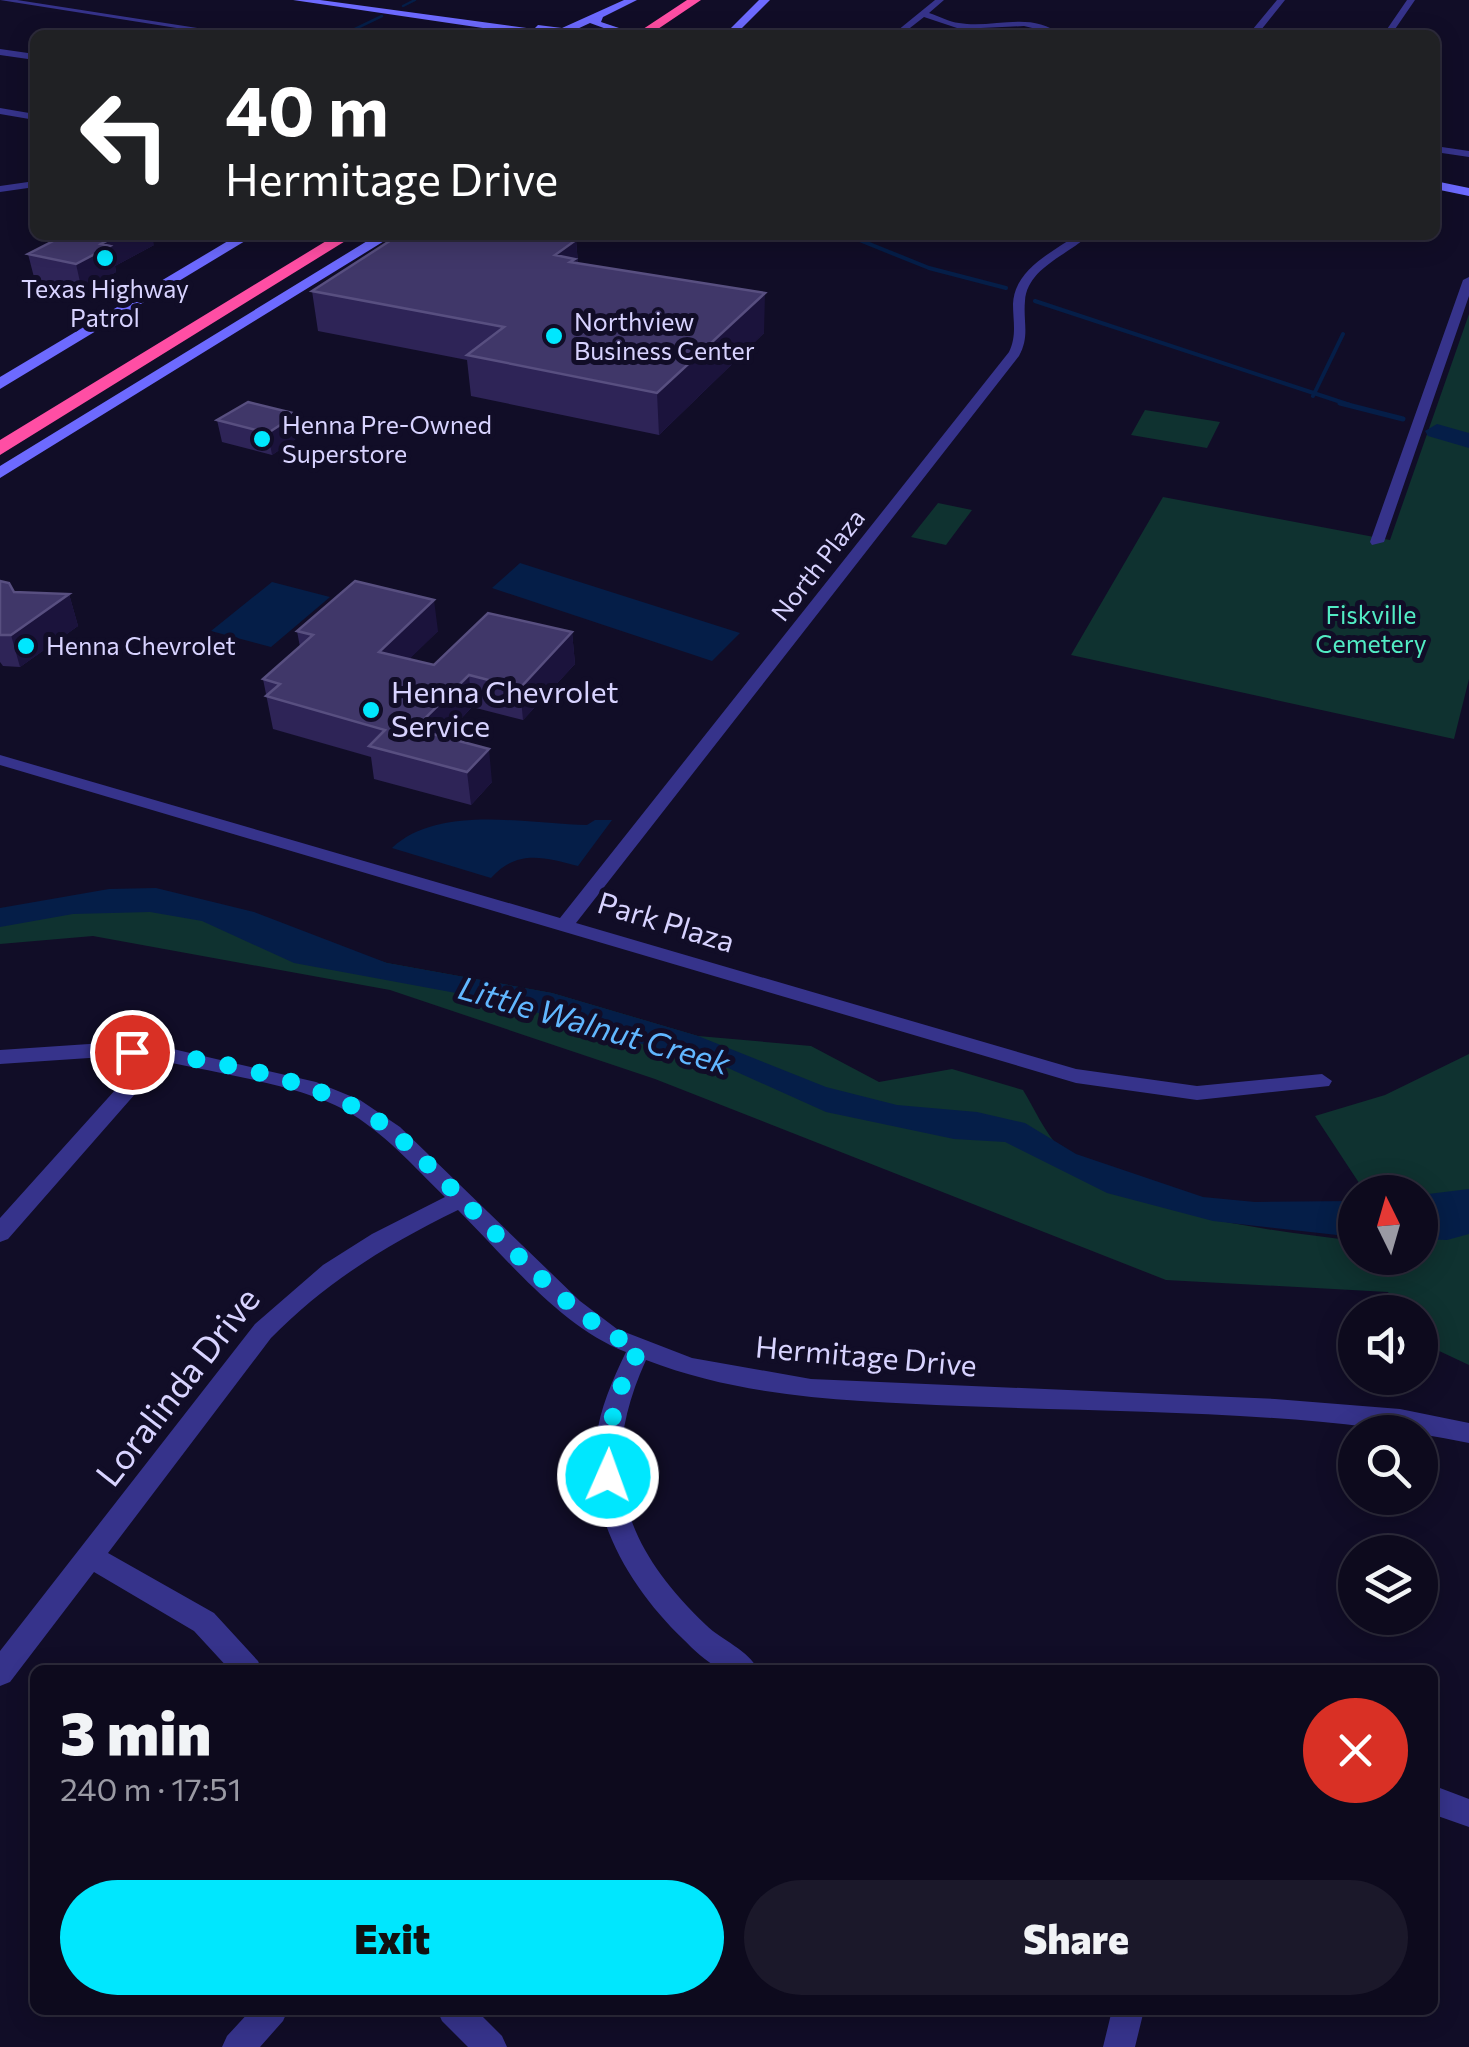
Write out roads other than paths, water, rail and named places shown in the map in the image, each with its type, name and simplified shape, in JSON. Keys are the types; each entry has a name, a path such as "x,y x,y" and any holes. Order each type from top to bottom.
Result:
{"highway":[{"path":"654,30 696,0"},
{"path":"656,30 716,0"},
{"path":"0,431 309,240"},
{"path":"0,449 339,240"},
{"path":"0,465 219,322 254,292"}],"main road":[{"path":"298,0 530,30"},
{"path":"340,0 514,30"},
{"path":"566,30 632,0"},
{"path":"733,30 765,0"},
{"path":"598,15 595,24 600,29 612,30"},
{"path":"1440,184 1469,189"},
{"path":"0,384 240,240"},
{"path":"0,473 378,240"}],"street":[{"path":"0,0 205,30"},
{"path":"902,30 940,0"},
{"path":"1256,30 1281,0"},
{"path":"1390,30 1411,0"},
{"path":"921,14 956,26 1038,25 1048,30"},
{"path":"0,52 30,56"},
{"path":"0,111 30,116"},
{"path":"1440,150 1469,154"},
{"path":"0,189 30,185"},
{"name":"North Plaza","path":"565,924 1015,353 1024,332 1019,298 1026,280 1078,240"},
{"path":"1377,542 1469,280"},
{"name":"Park Plaza","path":"0,760 1076,1076 1197,1093 1322,1081"},
{"name":"Hermitage Drive","path":"0,1057 104,1050 160,1053 316,1089 352,1104 392,1132 572,1308 609,1336 690,1367 812,1389 1274,1409 1400,1419 1469,1433"},
{"path":"0,1233 160,1053"},
{"name":"Loralinda Drive","path":"0,1673 263,1330 298,1293 337,1263 460,1200"},
{"path":"640,1349 618,1385 608,1430 608,1476 615,1520 636,1568 677,1621 737,1665"},
{"path":"90,1556 204,1622 243,1665"},
{"path":"1438,1801 1469,1813"},
{"path":"238,2047 267,2015"},
{"path":"457,2015 491,2047"},
{"path":"1119,2047 1127,2015"}],"water":[{"path":"520,563 740,633 712,661 492,588"},
{"path":"272,582 330,597 271,647 211,631"},
{"path":"595,820 612,820 578,866 542,858 521,859 491,878 392,848 411,834 459,821 587,825"},
{"name":"Little Walnut Creek","path":"156,888 254,912 387,963 552,993 698,1036 826,1087 897,1105 977,1112 1025,1123 1076,1154 1203,1197 1255,1202 1338,1201 1338,1235 1213,1221 1107,1193 1005,1142 954,1139 826,1112 728,1068 559,1021 515,1004 294,963 202,921 150,912 73,914 0,927 0,908 109,889"},
{"path":"1469,1189 1469,1234 1438,1240 1438,1193"}],"waterway":[{"path":"403,6 415,0"},
{"path":"355,30 382,16"},
{"path":"859,240 929,268 1006,288"},
{"path":"1035,301 1314,393"},
{"path":"1314,393 1343,334"},
{"path":"1314,393 1350,405"},
{"path":"1340,403 1403,419"},
{"path":"1437,431 1469,441"}],"place":[{"name":"Texas Highway Patrol","path":"105,258"},
{"name":"Northview Business Center","path":"554,336"},
{"name":"Henna Pre-Owned Superstore","path":"262,439"},
{"name":"Henna Chevrolet","path":"26,646"},
{"name":"Henna Chevrolet Service","path":"371,710"}],"park label":[{"name":"Fiskville Cemetery","path":"1371,630"}]}
